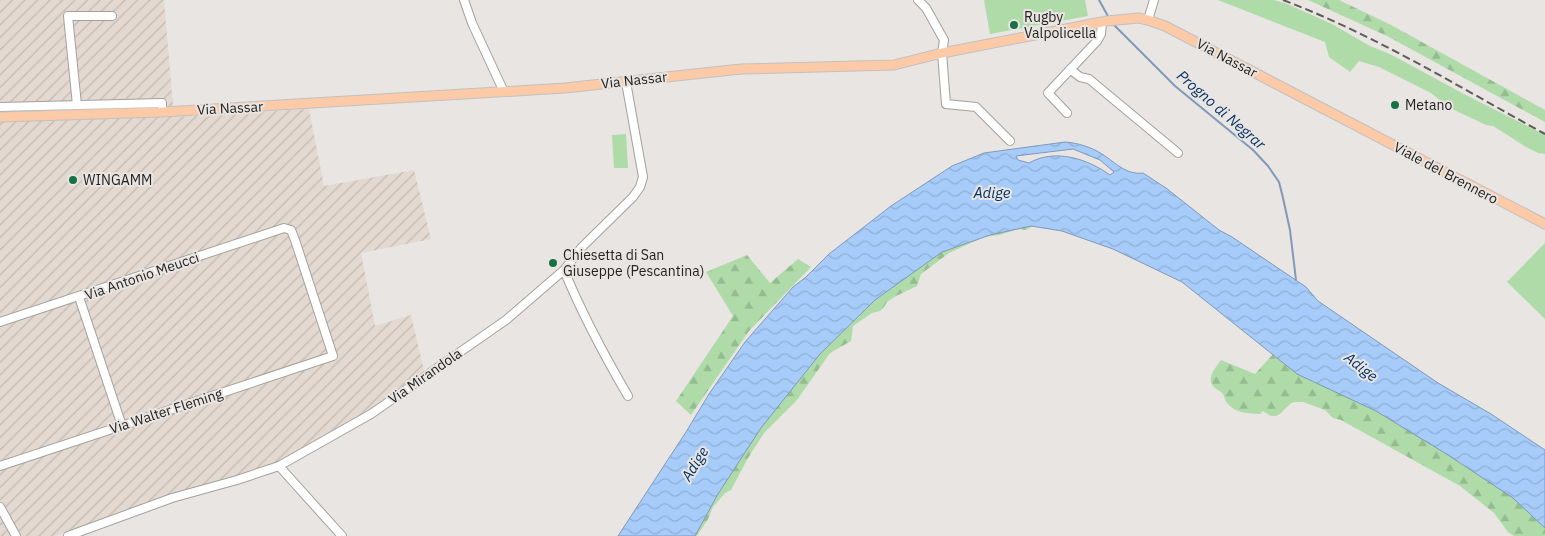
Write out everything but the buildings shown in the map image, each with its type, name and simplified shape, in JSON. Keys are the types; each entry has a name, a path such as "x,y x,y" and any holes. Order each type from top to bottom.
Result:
{"main road":[{"name":"Via Nassar","path":"0,117 162,112 504,92 626,82 740,69 894,65 942,53 1122,19 1148,20 1165,26 1347,121"},
{"name":"Viale del Brennero","path":"1347,121 1545,224"}],"street":[{"path":"464,0 472,23 504,92"},
{"path":"918,0 926,8 944,40 942,53 946,104 976,107 1010,141"},
{"path":"1148,20 1154,0"},
{"path":"77,105 68,16 112,16"},
{"path":"1067,113 1048,93 1097,41 1104,21"},
{"path":"1070,69 1080,77 1089,79 1178,153"},
{"name":"Via Mirandola","path":"68,536 172,498 280,466 379,409 506,320 564,270 582,247 633,197 640,187 642,177 626,82"},
{"path":"0,107 162,103 162,112"},
{"name":"Via Antonio Meucci","path":"0,322 284,228 291,230 295,240 333,356"},
{"path":"564,270 598,345 628,396"},
{"path":"79,297 122,426"},
{"name":"Via Walter Fleming","path":"0,466 333,356"},
{"path":"280,466 342,536"},
{"path":"0,507 16,536"}],"shaded area":[{"path":"0,0 164,0 174,117 309,109 324,186 414,170 431,239 361,253 375,326 411,315 424,370 334,435 263,470 76,528 56,536 0,536"}],"green space":[{"name":"Rugby Valpolicella","path":"984,0 1085,0 1088,16 990,34"},
{"path":"1218,0 1274,0 1332,24 1370,46 1392,55 1545,135 1545,154 1526,147 1493,126 1486,125 1450,108 1431,93 1379,67 1359,61 1350,72 1329,57 1325,42"},
{"path":"1308,0 1339,0 1391,25 1545,110 1545,122 1387,36"},
{"path":"626,134 628,168 614,168 612,135"},
{"path":"1033,226 1026,230 1019,229 984,237 949,253 921,274 917,286 896,296 887,302 880,311 872,313 853,326 851,341 830,353 797,400 764,433 731,490 725,493 713,507 697,536 681,536 703,502 854,306 981,227"},
{"path":"1545,243 1545,319 1507,282"},
{"path":"747,255 770,283 798,259 811,267 749,331 691,415 676,401 733,316 706,272"},
{"path":"1274,353 1495,479 1545,528 1545,536 1514,536 1508,532 1494,513 1460,486 1341,420 1333,418 1325,410 1303,402 1294,402 1276,416 1271,416 1263,411 1260,414 1242,412 1231,407 1226,402 1223,394 1212,385 1212,374 1221,360 1255,374"}],"water":[{"name":"Adige","path":"1065,142 1075,143 1089,147 1121,168 1131,172 1143,173 1166,188 1219,230 1306,287 1318,301 1438,383 1491,414 1545,450 1545,528 1513,498 1448,455 1376,411 1297,374 1182,282 1113,249 1062,231 1031,226 990,235 942,252 875,300 820,354 761,428 718,494 695,536 618,536 709,394 745,342 793,287 829,254 891,206 952,166 984,153","holes":["1073,149 1100,160 1114,172 1110,175 1092,164 1071,157 1050,156 1029,163 1018,160 1016,156"]}],"waterway":[{"name":"Progno di Negrar","path":"1099,0 1109,18"},
{"name":"Progno di Negrar","path":"1113,24 1175,86 1253,150 1268,166 1279,182 1283,198 1290,230 1296,280"}],"railway":[{"path":"1283,0 1384,45 1545,134"}],"place":[{"name":"Rugby Valpolicella","path":"1014,25"},
{"name":"Metano","path":"1395,105"},
{"name":"WINGAMM","path":"73,180"},
{"name":"Chiesetta di San Giuseppe (Pescantina)","path":"553,263"}]}
